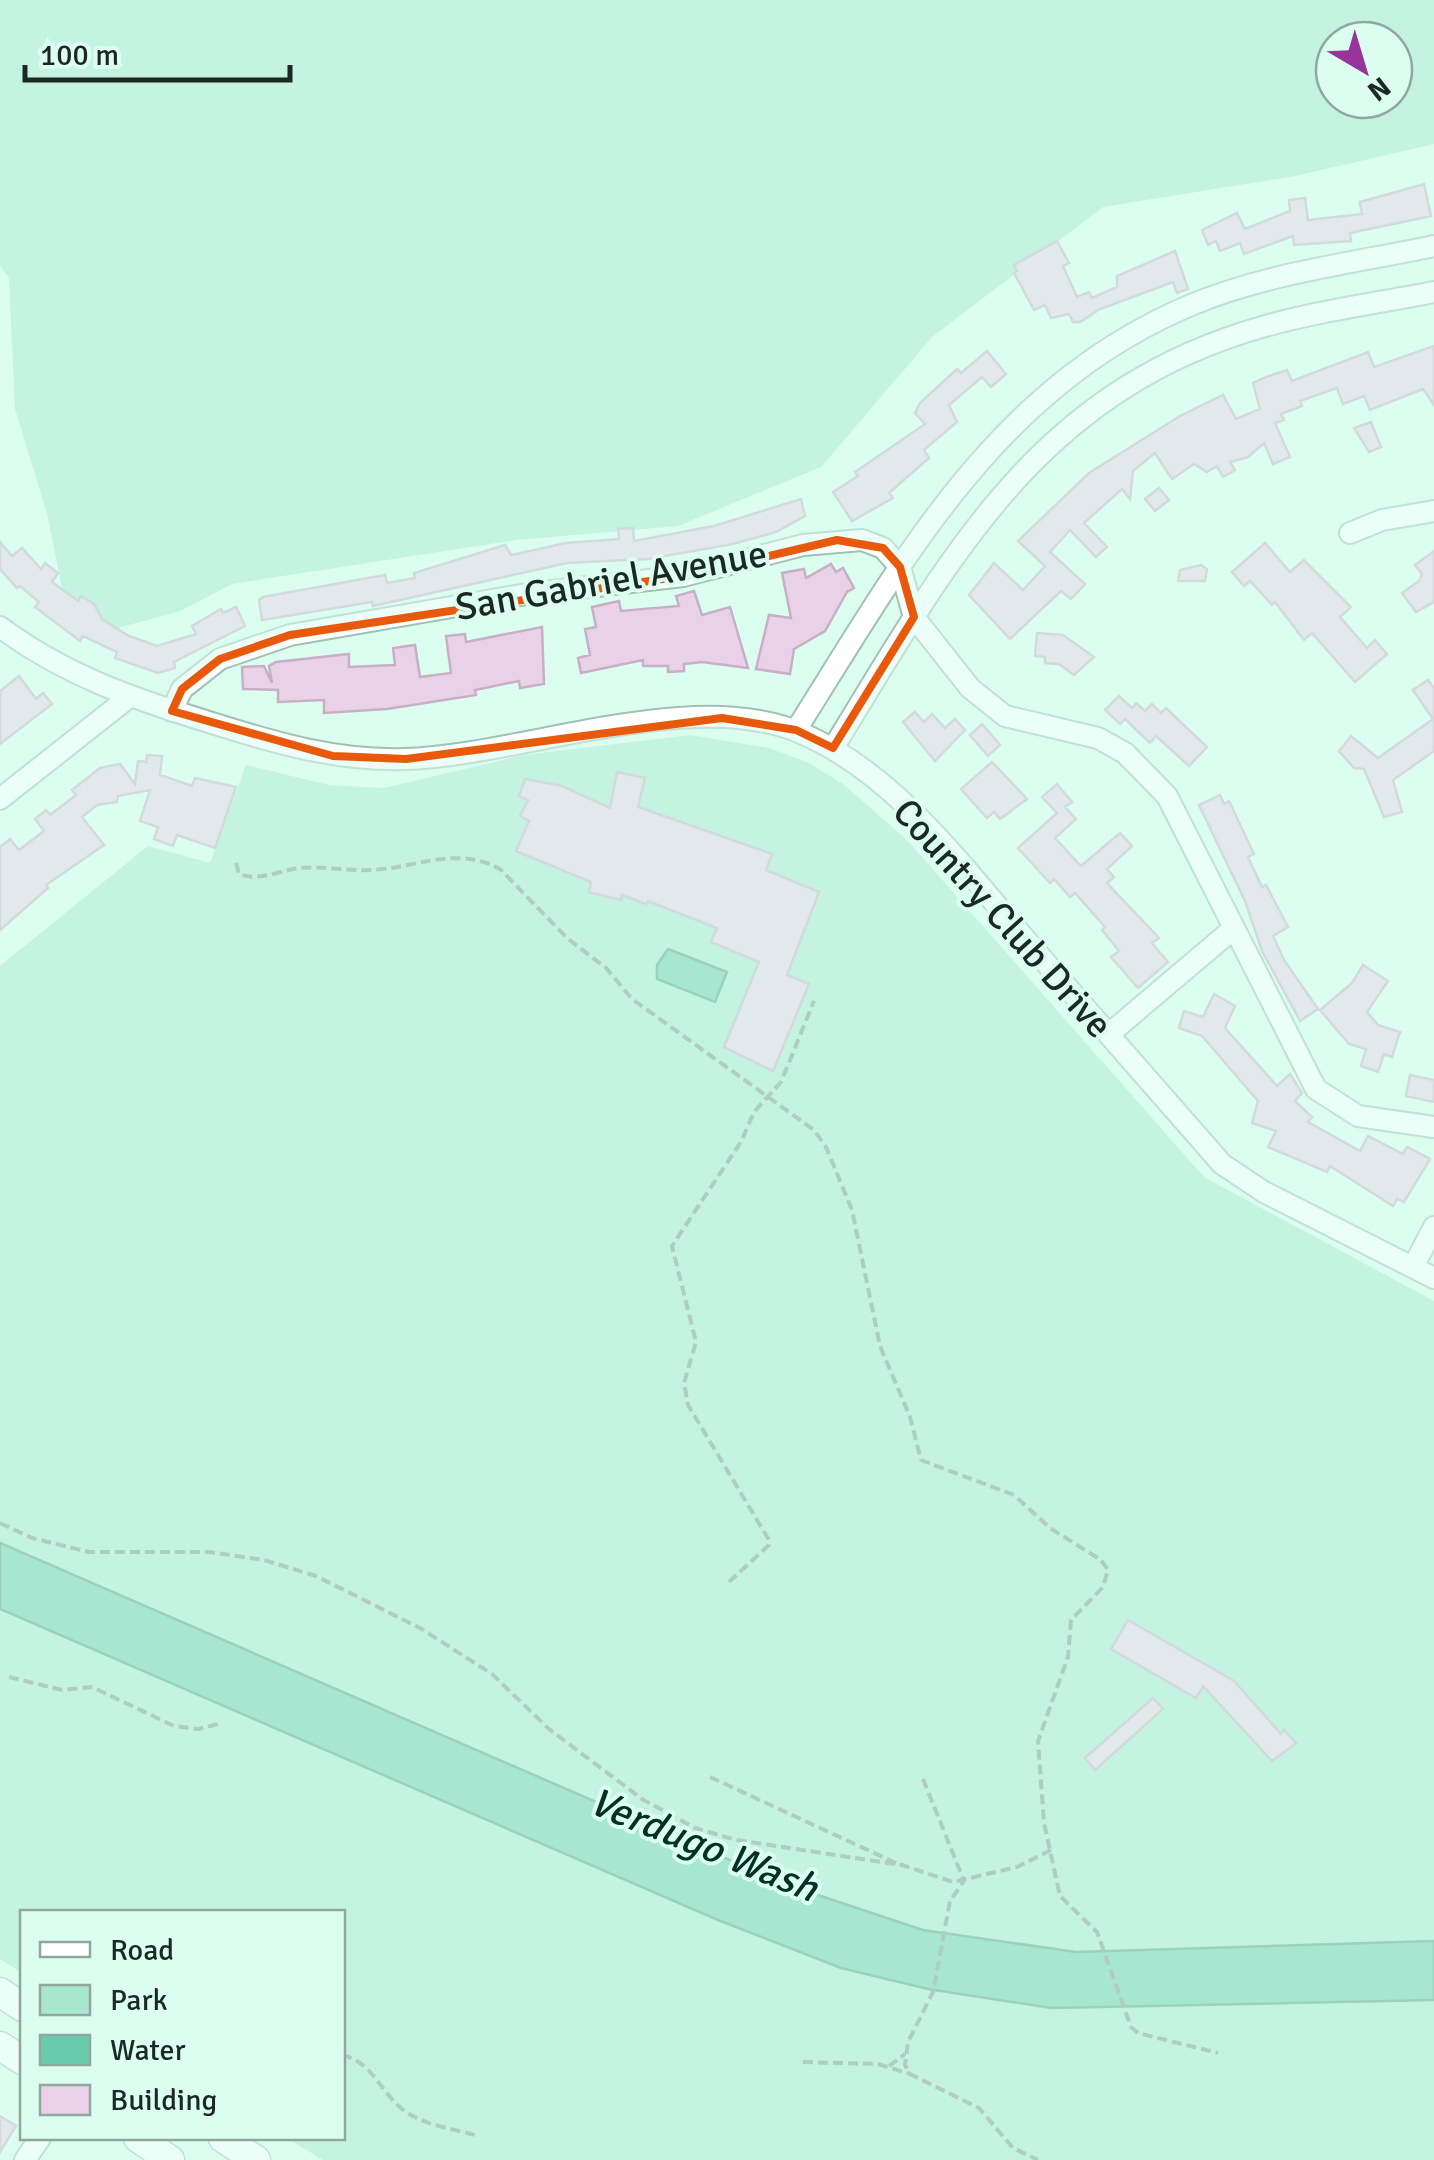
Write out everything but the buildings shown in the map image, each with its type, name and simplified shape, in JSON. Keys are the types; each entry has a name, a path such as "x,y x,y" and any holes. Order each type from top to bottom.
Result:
{"main road":[{"path":"141,2140 170,2160"},
{"path":"225,2140 254,2158"}],"street":[{"path":"796,730 937,510 1002,437 1071,373 1131,334 1192,304 1258,282 1434,246"},
{"path":"832,748 914,617 1002,491 1074,421 1181,358 1261,327 1434,292"},
{"path":"1350,533 1382,520 1434,511"},
{"name":"San Gabriel Avenue","path":"172,711 182,689 220,659 290,636 526,594 683,576 836,540 862,540 883,548 900,566"},
{"path":"900,566 914,617 970,688 1004,716 1098,738 1147,772 1167,796 1316,1089 1358,1116 1434,1128"},
{"name":"Country Club Drive","path":"0,626 66,671 128,698 317,753 406,760 648,721 722,718 796,730 832,748 912,810 1222,1164 1264,1192 1434,1278"},
{"path":"0,799 128,698"},
{"path":"1108,1034 1234,930"},
{"path":"1413,1267 1434,1227"}],"path":[{"path":"236,863 239,874 248,878 304,867 376,870 443,856 488,863 500,870 579,949 606,968 632,999 814,1130 842,1181 862,1241 880,1346 910,1416 921,1460 1014,1496 1050,1528 1101,1560 1108,1570 1102,1587 1071,1620 1068,1657 1038,1741 1060,1896 1097,1932 1131,2028 1138,2034 1218,2053"},
{"path":"729,1582 769,1545 769,1540 688,1405 684,1383 696,1342 672,1246 713,1188 768,1094 781,1082 814,1001"},
{"path":"0,1523 32,1538 88,1552 208,1552 264,1560 316,1576 420,1628 492,1674 528,1712 666,1815 736,1840 902,1866"},
{"path":"8,1677 62,1690 92,1688 174,1726 198,1729 222,1723"},
{"path":"710,1777 902,1866 952,1882 1017,1867 1051,1850"},
{"path":"923,1779 964,1881"},
{"path":"888,2067 905,2054 933,1992 950,1901 964,1881"},
{"path":"905,2054 910,2074"},
{"path":"345,2056 366,2063 386,2094 409,2114 474,2134"},
{"path":"803,2062 888,2067 910,2074 980,2108 1013,2148 1038,2160"}],"highlighted area":[{"path":"837,540 883,548 900,567 914,617 833,748 796,730 722,718 406,759 333,756 172,711 182,689 220,659 290,635 683,576"}],"green space":[{"path":"0,0 1434,0 1434,144 1295,176 1103,207 932,337 821,467 678,526 516,540 232,584 180,611 114,629 65,604 47,513 15,409 9,278 0,266"},
{"path":"690,735 769,748 809,763 843,784 907,840 1204,1177 1434,1301 1434,2160 323,2160 290,2140 345,2140 345,1910 20,1910 20,1972 0,1959 0,966 148,846 210,863 246,765 329,785 384,788 524,755"}],"water":[{"path":"668,949 727,972 715,1002 657,979 657,965"},
{"path":"0,1543 785,1884 923,1930 1076,1952 1434,1941 1434,2000 1051,2008 928,1989 841,1968 718,1920 0,1609"}],"water label":[{"name":"Verdugo Wash","path":"704,1844"}]}
